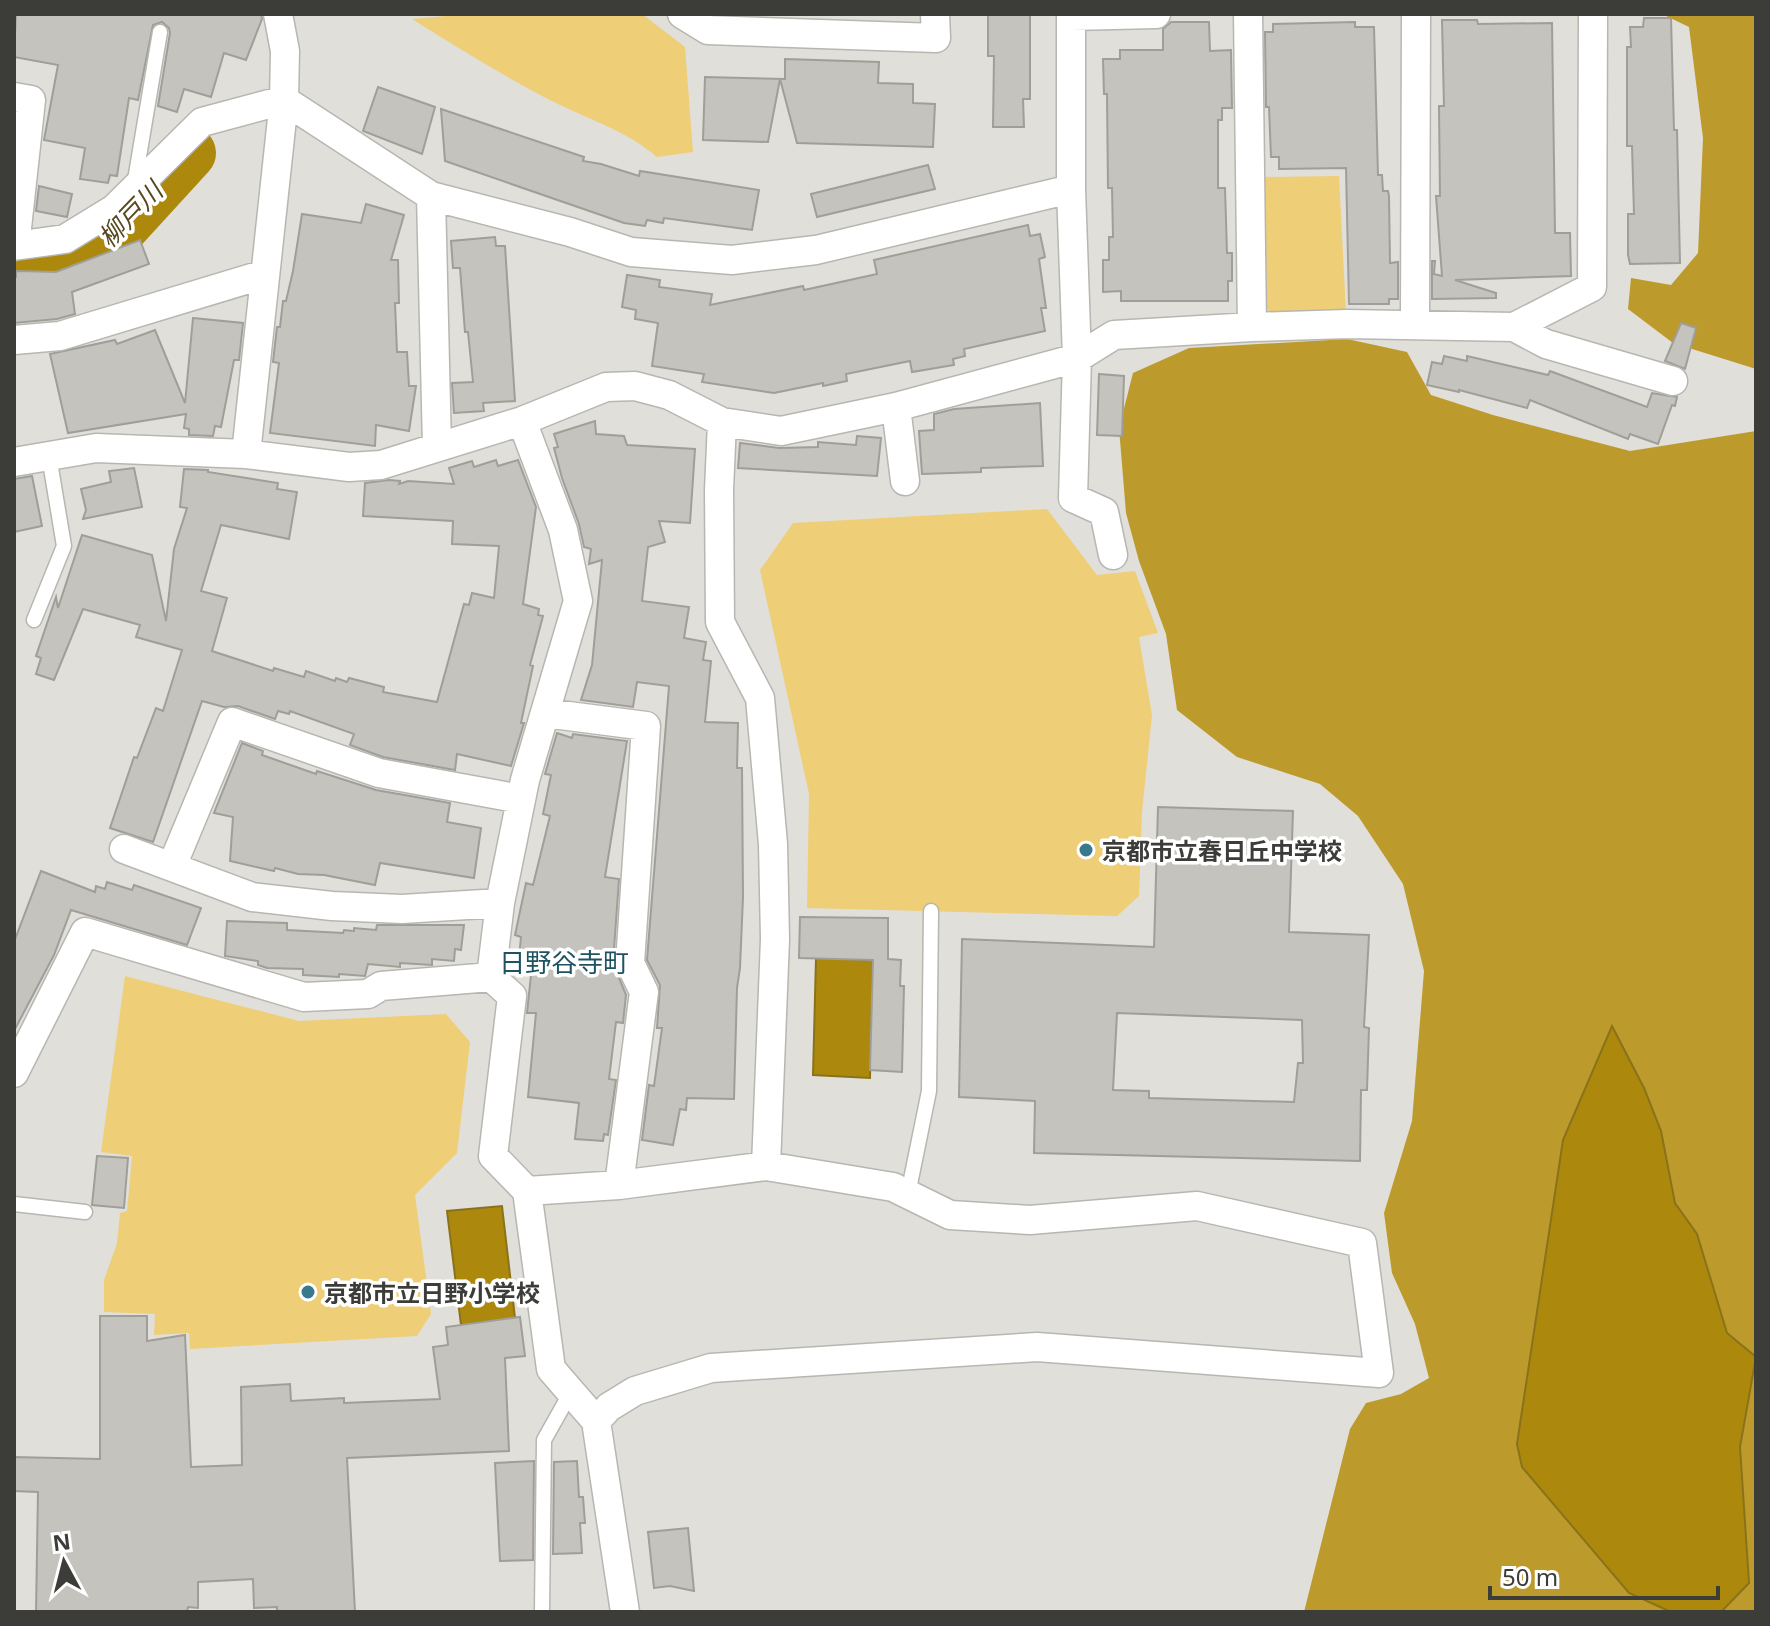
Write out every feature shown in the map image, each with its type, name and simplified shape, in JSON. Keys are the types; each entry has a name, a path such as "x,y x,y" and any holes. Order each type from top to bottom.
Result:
{"street":[{"path":"246,454 284,100 285,51 278,14"},
{"path":"682,14 708,30 936,38 935,14"},
{"path":"1113,555 1104,512 1073,498 1077,358 1071,189 1071,15 1156,14"},
{"path":"1248,14 1252,327"},
{"path":"1415,324 1416,14"},
{"path":"1514,327 1592,287 1593,14"},
{"path":"14,97 31,100 14,246 65,239 114,209 202,122 284,100 431,196 570,232 631,252 732,260 816,250 1071,189"},
{"path":"431,196 437,447"},
{"path":"14,340 60,336 265,274"},
{"path":"14,462 96,448 246,454 349,467 381,465 522,421 606,387 635,386 669,395 722,422 781,431 896,407 1077,358 1114,335 1252,327 1415,324 1514,327 1546,344 1673,381"},
{"path":"896,407 905,481"},
{"path":"491,977 500,903 521,799 578,601 563,530 522,421"},
{"path":"722,422 720,622 760,698 773,844 775,939 766,1166"},
{"path":"545,713 646,726 630,963 644,992 619,1185"},
{"path":"172,866 232,722 379,773 521,799"},
{"path":"124,849 252,897 332,906 402,909 500,903"},
{"path":"14,1073 85,932 304,997 368,994 381,986 491,977 512,996 493,1156 527,1191 551,1369 596,1421 625,1612"},
{"path":"527,1191 619,1185 766,1166 893,1187 950,1215 1030,1220 1197,1206 1362,1243 1379,1373 1037,1347 711,1368 635,1391 609,1407 596,1421"}],"lane":[{"path":"133,190 160,32"},
{"path":"34,620 64,546 49,456"},
{"path":"908,1194 929,1091 931,911"},
{"path":"14,1204 85,1212"},
{"path":"542,1612 544,1440 571,1392"}],"shaded area":[{"path":"468,14 642,14 685,47 693,152 657,157 622,134 521,84 412,19"},
{"path":"1662,14 1756,14 1756,369 1673,343 1628,309 1631,278 1671,285 1698,253 1703,138 1689,27"},
{"path":"1339,176 1346,313 1277,316 1264,307 1262,177"},
{"path":"1347,339 1407,352 1431,395 1493,415 1630,451 1756,431 1756,1612 1304,1612 1350,1429 1366,1403 1401,1394 1429,1378 1415,1324 1392,1273 1384,1213 1412,1121 1424,971 1403,884 1358,816 1320,784 1237,757 1177,710 1166,634 1139,561 1126,513 1119,428 1133,373 1189,348"},
{"path":"1047,509 1097,575 1135,571 1158,633 1139,637 1152,715 1142,812 1139,896 1117,916 807,908 809,794 760,570 793,523"},
{"path":"816,958 873,960 870,1078 813,1075"},
{"path":"125,976 299,1021 446,1014 470,1042 457,1153 415,1195 431,1314 417,1336 190,1349 189,1333 154,1335 155,1314 104,1312 104,1280 117,1243 120,1213 127,1211 132,1156 101,1152"},
{"path":"1612,1026 1644,1088 1661,1131 1675,1203 1697,1234 1727,1333 1756,1357 1740,1447 1749,1583 1721,1612 1671,1612 1629,1593 1522,1467 1517,1444 1563,1140"},
{"path":"502,1206 515,1318 461,1325 447,1211"}],"building":[{"path":"16,14 261,14 262,19 246,60 224,53 211,97 184,89 177,112 158,106 170,33 162,22 153,25 138,100 129,98 117,176 110,175 108,183 80,179 85,148 44,140 58,65 14,57"},
{"path":"988,14 1030,14 1030,99 1023,99 1024,127 993,127 994,56 988,56"},
{"path":"1644,18 1671,18 1680,263 1630,264 1628,255 1628,214 1634,214 1632,146 1627,146 1627,47 1631,47 1630,27 1643,27"},
{"path":"1442,20 1477,20 1478,24 1552,23 1555,233 1570,233 1571,276 1455,280 1496,293 1496,298 1432,299 1432,261 1435,261 1434,274 1442,276 1436,196 1440,196 1439,106 1444,106"},
{"path":"1171,22 1209,22 1210,51 1231,50 1232,108 1222,108 1222,120 1218,120 1218,188 1225,188 1227,253 1232,253 1228,301 1121,301 1121,291 1103,292 1103,260 1109,260 1109,237 1113,237 1103,59 1120,59 1120,50 1163,50 1163,29"},
{"path":"1355,22 1355,27 1374,27 1378,175 1382,175 1383,191 1388,191 1389,196 1390,263 1398,262 1398,299 1389,299 1389,304 1349,304 1346,168 1279,169 1279,157 1271,157 1269,107 1266,107 1265,32 1273,32 1273,24"},
{"path":"785,59 879,62 878,83 913,84 913,103 935,104 933,147 797,143 780,79 768,142 703,140 705,77 785,79"},
{"path":"378,87 435,107 422,154 363,131"},
{"path":"441,109 584,157 583,161 639,176 640,171 759,190 752,230 664,218 663,223 647,220 645,226 624,223 445,161"},
{"path":"928,165 935,189 817,217 811,194"},
{"path":"39,186 72,194 67,217 36,211"},
{"path":"366,204 404,215 391,260 398,260 399,303 395,303 397,352 407,352 409,386 416,386 409,431 376,425 375,446 270,433 279,363 273,362 277,327 280,327 283,301 286,301 293,271 302,214 361,223"},
{"path":"1028,225 1030,236 1040,234 1045,257 1039,259 1046,308 1041,308 1045,331 964,349 965,356 953,359 954,365 912,372 910,361 846,374 847,381 774,393 702,382 704,374 652,366 658,323 635,319 636,310 622,307 627,275 660,280 659,287 712,294 710,305 803,286 804,290 877,274 874,260"},
{"path":"495,237 496,246 505,246 515,401 483,403 484,411 454,413 452,383 473,382 460,268 453,268 451,241"},
{"path":"140,240 149,264 72,292 75,314 14,323 16,271 56,272"},
{"path":"193,318 243,323 239,360 234,360 221,427 215,426 213,436 189,435 189,429 184,428 186,414 68,433 50,354 115,340 117,344 155,330 185,403"},
{"path":"1681,323 1696,328 1685,369 1665,361"},
{"path":"1444,356 1467,361 1467,356 1548,375 1550,371 1647,407 1652,393 1677,397 1658,444 1630,434 1628,439 1530,400 1527,408 1427,385 1432,362 1442,364"},
{"path":"1099,374 1124,376 1122,436 1097,435"},
{"path":"1040,403 1043,466 922,474 919,431 934,430 934,414 954,409"},
{"path":"595,421 596,434 624,436 627,445 695,449 690,523 659,521 665,542 648,547 642,601 689,607 684,638 706,642 703,660 711,661 705,722 738,723 737,768 742,768 743,897 734,1099 687,1098 686,1110 680,1109 673,1145 642,1140 649,1085 654,1086 662,1028 657,1028 660,985 647,960 669,686 637,682 633,707 581,700 592,665 602,560 589,564 591,549 584,547 554,448 558,447 554,434"},
{"path":"857,436 881,438 877,476 738,468 740,443 779,448 818,447 818,442 856,445"},
{"path":"496,460 498,466 518,460 536,507 523,604 539,609 538,615 543,616 530,665 533,666 521,723 524,723 511,766 457,754 455,770 383,757 350,745 354,734 290,711 289,714 278,711 275,719 238,706 224,707 202,701 153,842 110,828 134,757 137,758 156,708 163,711 182,650 136,637 140,625 83,609 54,680 36,674 41,658 36,656 56,597 58,608 82,535 152,555 166,621 174,549 187,508 180,507 184,469 208,470 278,483 277,489 297,492 289,539 221,525 201,591 227,598 212,651 273,671 274,668 304,677 306,671 335,681 336,678 347,682 349,678 384,687 383,692 437,702 464,604 469,605 472,593 494,598 499,546 452,544 453,521 363,516 365,483 389,480 400,481 399,484 408,481 454,484 449,468 472,461 474,467"},
{"path":"134,468 142,507 83,519 86,510 81,489 111,482 109,471"},
{"path":"32,476 42,526 14,532 14,479"},
{"path":"557,733 572,738 573,734 627,741 605,877 619,879 613,963 626,995 623,1023 616,1022 609,1079 616,1080 608,1135 604,1134 603,1141 575,1139 579,1103 528,1097 536,1013 527,1013 531,975 526,975 528,958 519,957 521,937 515,935 526,883 533,885 550,816 543,814 551,775 545,774"},
{"path":"242,743 263,751 262,755 316,774 317,771 376,790 450,803 447,822 481,828 474,878 380,863 375,885 275,868 274,871 230,861 233,817 214,813"},
{"path":"1158,807 1293,811 1289,932 1369,935 1364,1027 1369,1028 1367,1090 1361,1090 1360,1161 1034,1153 1035,1101 959,1097 962,939 1154,947","holes":["1117,1013 1302,1020 1303,1063 1298,1063 1294,1102 1149,1098 1149,1091 1113,1090"]},
{"path":"41,871 95,892 96,886 105,889 107,882 132,890 134,885 201,908 187,945 71,910 54,955 14,1031 14,942"},
{"path":"800,917 888,918 888,959 901,960 900,986 904,986 902,1072 870,1070 873,960 799,958"},
{"path":"227,921 287,923 287,930 343,933 344,930 354,931 354,928 376,930 377,925 464,925 461,950 455,949 454,961 432,959 432,965 400,963 400,967 368,964 365,976 339,974 339,977 303,975 303,969 267,968 258,965 258,961 225,956"},
{"path":"97,1156 128,1158 124,1208 92,1205"},
{"path":"100,1316 147,1316 147,1341 185,1335 191,1467 242,1465 241,1387 290,1384 291,1401 344,1398 344,1403 440,1399 433,1347 448,1345 446,1327 520,1317 525,1356 505,1358 509,1451 347,1458 355,1612 277,1612 277,1607 254,1608 253,1579 198,1582 198,1608 188,1607 187,1612 36,1612 38,1492 14,1491 14,1457 100,1459"},
{"path":"534,1461 533,1560 500,1561 495,1463"},
{"path":"577,1461 579,1497 583,1497 585,1523 580,1523 582,1553 553,1554 554,1462"},
{"path":"688,1528 694,1591 670,1586 654,1588 648,1532"}],"waterway":[{"name":"柳戸川","path":"14,265 93,251 114,235 189,153"}],"place":[{"name":"京都市立春日丘中学校","path":"1086,850"},
{"name":"京都市立日野小学校","path":"308,1292"}],"district":[{"name":"日野谷寺町","path":"564,962"}]}
